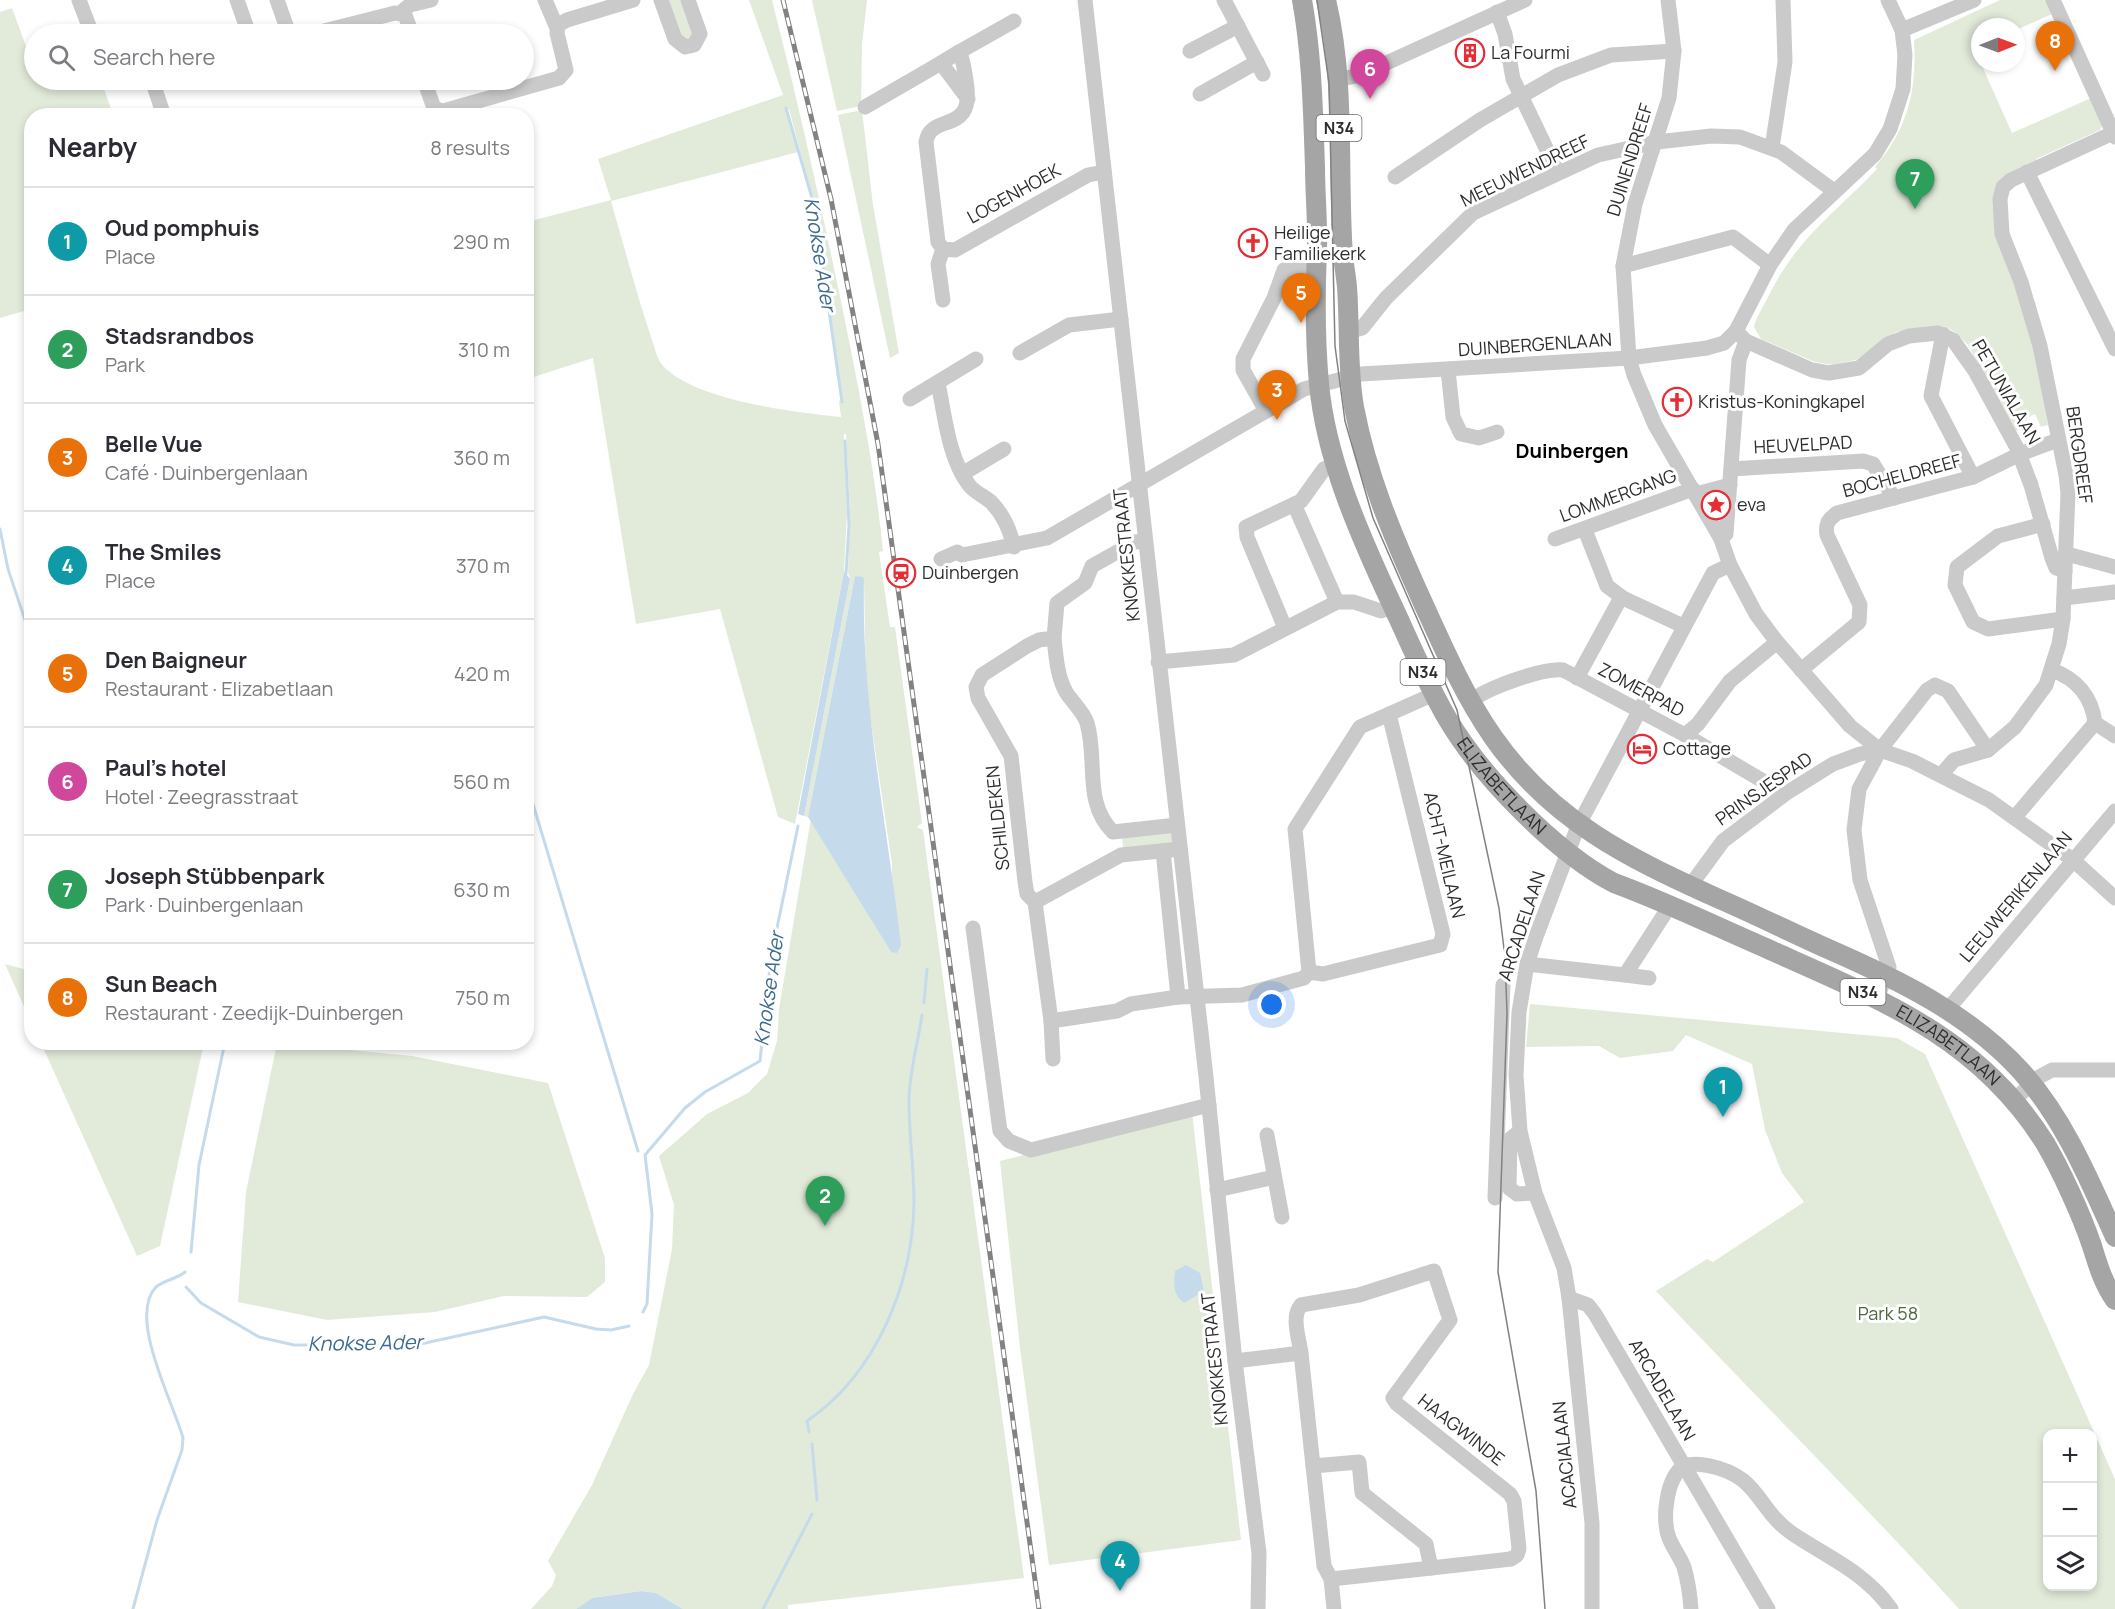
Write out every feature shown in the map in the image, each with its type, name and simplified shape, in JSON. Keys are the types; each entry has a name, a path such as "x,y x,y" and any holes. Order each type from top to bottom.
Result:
{"main road":[{"name":"ELIZABETLAAN","path":"1302,0 1312,83 1316,240 1314,268 1319,386 1336,464 1355,521 1434,694 1452,725 1483,768 1568,852 1604,877 1877,998 1955,1044 2014,1100 2046,1145 2092,1247 2108,1290 2115,1300"},
{"name":"ELIZABETLAAN","path":"1326,0 1338,80 1350,377 1361,440 1384,514 1444,648 1471,701 1511,760 1578,826 1622,854 1887,974 1948,1010 1982,1034 2046,1100 2075,1149 2115,1237"}],"street":[{"path":"79,0 88,24"},
{"path":"237,0 245,24"},
{"path":"277,0 281,24"},
{"path":"354,24 400,13 410,5 431,0"},
{"path":"534,84 563,75 566,65 557,28 545,0"},
{"path":"557,28 567,20 633,0"},
{"path":"661,0 677,43 689,46 697,42 700,34 688,0"},
{"name":"KNOKKESTRAAT","path":"1085,0 1144,541 1197,995 1234,1361 1259,1561 1258,1609"},
{"path":"1200,94 1260,68 1224,0"},
{"name":"DUINENDREEF","path":"1668,0 1674,51 1669,98 1657,142 1635,204 1623,266 1629,358 1655,425 1695,492 1756,614 1777,642 1850,726 1880,750"},
{"path":"1772,148 1785,62 1783,0"},
{"path":"1888,0 1902,30 1942,6 1974,0"},
{"path":"2053,0 2114,135 2024,174 2115,349"},
{"path":"1338,80 1360,75 1515,2"},
{"path":"1497,12 1505,34 1513,79 1558,173"},
{"path":"400,13 409,24"},
{"path":"865,106 1014,21"},
{"path":"1190,51 1238,26"},
{"name":"DUINBERGENLAAN","path":"942,559 957,552 962,555 1014,547 1047,538 1304,389 1350,377 1629,358 1714,347 1741,336 1770,266 1794,230 1875,154 1890,129 1898,111 1905,74 1902,30"},
{"path":"1395,177 1480,120 1522,98 1558,75 1611,55 1674,51"},
{"path":"944,300 938,271 943,249 938,242 926,142 927,135 932,130 964,113 968,106 959,52"},
{"path":"941,63 968,99"},
{"path":"155,90 161,108"},
{"path":"427,90 434,108"},
{"path":"453,108 513,90"},
{"name":"MEEUWENDREEF","path":"1348,332 1362,328 1386,297 1473,213 1598,155 1657,142 1711,136 1740,137 1772,148 1834,191"},
{"name":"LOGENHOEK","path":"943,249 955,250 1088,175 1104,172"},
{"name":"BERGDREEF","path":"1941,775 1954,760 1988,750 2027,714 2052,670 2063,619 2068,493 2040,346 2000,223 2000,199 2003,187 2024,174"},
{"path":"1623,266 1733,237 1770,266"},
{"path":"1266,411 1246,377 1243,359 1274,298 1284,270 1314,268"},
{"path":"1020,353 1069,325 1121,319"},
{"path":"1720,539 1726,534 1741,336 1812,370 1837,373 1859,368 1888,344 1898,339 1943,334 1932,396 1973,477"},
{"name":"PETUNIALAAN","path":"1943,334 1953,340 1975,371 2020,454 2052,558 2056,568 2065,571"},
{"path":"910,399 976,359"},
{"path":"1448,370 1456,426 1469,438 1494,439"},
{"path":"938,383 952,451 962,474 970,486 991,502 1003,516 1014,547"},
{"name":"BOCHELDREEF","path":"1801,670 1855,627 1861,614 1860,605 1827,535 1825,528 1829,519 1837,513 1973,477 2020,454 2058,440"},
{"path":"962,474 1004,449"},
{"name":"HEUVELPAD","path":"1731,469 1863,461 1873,464 1894,498"},
{"path":"1285,628 1245,531 1246,527 1301,501 1324,469 1336,464"},
{"path":"1695,492 1730,485"},
{"name":"LOMMERGANG","path":"1555,539 1695,492"},
{"path":"1294,504 1337,602"},
{"path":"2043,524 1998,536 1957,567 1955,585 1973,622 1978,626 1988,629 2063,619"},
{"path":"1585,530 1607,586 1623,598 1683,626"},
{"path":"1121,855 1113,832 1104,824 1096,808 1087,722 1062,683 1054,638 1057,603 1085,583 1092,566 1135,542 1144,541"},
{"path":"2067,554 2115,567"},
{"name":"ARCADELAAN","path":"1496,1198 1508,1013 1578,826 1713,573 1730,565"},
{"path":"2064,598 2115,592"},
{"path":"1577,678 1619,601 1623,598"},
{"path":"1158,662 1234,655 1337,602 1354,602 1381,611 1394,607"},
{"name":"SCHILDEKEN","path":"1053,1059 1051,1021 1035,902 1027,894 1025,882 1011,756 978,698 976,687 982,675 1027,646 1039,639 1054,638"},
{"path":"1685,735 1698,724 1730,681 1777,642"},
{"name":"ZOMERPAD","path":"1471,701 1483,692 1554,669 1577,678 1685,735 1785,794"},
{"path":"2015,817 2095,723 2094,708 2087,694 2052,670"},
{"path":"1877,998 1889,968 1883,944 1860,880 1854,830 1859,789 1880,750 1928,690 1935,685 1948,691 1988,750"},
{"path":"1309,972 1295,829 1360,727 1434,694"},
{"name":"ACHT-MEILAAN","path":"1197,995 1242,995 1304,978 1309,972 1323,974 1437,946 1442,940 1389,714"},
{"path":"2095,723 2115,736"},
{"path":"1880,750 1912,761 1941,775 2015,817 2073,860 2115,898"},
{"name":"PRINSJESPAD","path":"1690,886 1723,841 1785,794 1833,764 1860,754 1880,750"},
{"name":"LEEUWERIKENLAAN","path":"1948,1010 2115,811"},
{"path":"1113,832 1177,825"},
{"path":"1035,902 1121,855 1180,849"},
{"path":"1162,850 1178,997"},
{"path":"1625,975 1670,907"},
{"path":"973,928 1000,1131 1009,1141 1031,1150 1209,1105"},
{"path":"1527,964 1649,978"},
{"name":"ARCADELAAN","path":"1503,985 1516,1076 1520,1131 1535,1193 1564,1268 1569,1298 1588,1305 1595,1314 1767,1609"},
{"path":"1051,1021 1117,1011 1131,1004 1197,995"},
{"path":"2014,1100 2031,1084 2052,1070 2115,1070"},
{"name":"ARCADELAAN","path":"1520,1131 1510,1139 1509,1188 1517,1194 1535,1193"},
{"path":"1267,1135 1282,1217"},
{"path":"1217,1190 1274,1177"},
{"name":"HAAGWINDE","path":"1330,1579 1511,1559 1517,1555 1519,1549 1514,1501 1510,1494 1397,1404 1393,1398 1450,1320 1434,1271 1359,1295 1301,1305 1296,1311 1324,1566 1330,1579 1334,1609"},
{"name":"ACACIALAAN","path":"1569,1298 1592,1523 1592,1609"},
{"path":"1234,1361 1300,1353"},
{"path":"1313,1466 1359,1462 1362,1493 1426,1544 1431,1568"},
{"path":"1691,1609 1683,1564 1668,1536 1667,1502 1673,1480 1683,1467 1703,1464 1726,1469 1746,1480 1774,1517 1792,1533 1857,1573 1891,1609"}],"green space":[{"path":"666,0 684,0 695,37 683,41"},
{"path":"749,0 772,0 819,197 850,345 876,492 883,551 879,552 890,627 895,627 922,823 917,827 923,830 1024,1578 788,1605 788,1609 683,1609 656,1593 641,1591 592,1598 576,1609 531,1609 552,1586 556,1575 548,1561 592,1485 633,1394 649,1365 672,1249 674,1205 659,1156 707,1114 748,1093 767,1074 777,1041 779,1009 811,818 891,952 892,864 866,688 864,580 855,576 808,817 804,816 850,579 848,573 850,513 846,434 844,434 847,513 844,571 795,824 778,817 720,609 636,624 593,358 534,377 534,220 611,200 598,159 783,95","holes":["789,109 815,207 842,400 839,401 841,417 773,408 747,403 698,388 678,378 663,366 657,356 611,201 798,152 787,110"]},
{"path":"812,0 867,0 862,45 861,106 837,111"},
{"path":"2000,0 2046,0 2052,14 2025,26 2025,18 1971,18 1971,72 1985,72 2012,133 2091,98 2103,124 2100,130 2036,159 2038,164 2001,184 2021,300 2038,364 2048,425 2041,427 2035,414 2027,418 2027,427 2016,431 1968,345 1955,332 1944,326 1896,332 1856,360 1833,365 1815,362 1761,339 1754,327 1758,315 1791,258 1817,228 1877,169 1875,167 1895,138 1903,123 1912,92 1914,40"},
{"path":"12,8 24,41 24,90 104,90 111,108 24,108 24,311 0,318 0,12"},
{"path":"862,110 873,205 899,353 890,358 838,115"},
{"path":"1171,830 1173,843 1123,848 1122,836"},
{"path":"5,964 24,969 24,1006"},
{"name":"Park 58","path":"1530,1004 1897,1038 1925,1054 2093,1429 2043,1429 2043,1591 2097,1591 2097,1439 2115,1479 2115,1609 1959,1609 1656,1291 1707,1259 1713,1262 1804,1202 1782,1173 1765,1130 1752,1064 1686,1035 1673,1051 1620,1058 1599,1046 1526,1047"},
{"path":"44,1050 202,1050 160,1246 137,1256"},
{"path":"276,1050 350,1050 412,1056 548,1083 605,1258 605,1282 587,1297 504,1296 435,1312 327,1320 238,1302 246,1192"},
{"path":"1192,1112 1241,1540 1049,1565 1020,1348 1000,1161"}],"water":[{"path":"844,571 850,579 804,816 798,814"},
{"path":"855,576 863,577 864,580 867,672 876,763 901,945 897,953 891,952 808,817"},
{"path":"1186,1265 1200,1273 1204,1291 1184,1303 1176,1292 1174,1280 1175,1271"},
{"path":"641,1591 656,1593 683,1609 576,1609 592,1598"}],"waterway":[{"name":"Knokse Ader","path":"786,108 814,205 842,402"},
{"name":"Knokse Ader","path":"845,441 849,525 846,574"},
{"path":"0,529 8,569 24,617"},
{"path":"534,807 638,1151"},
{"name":"Knokse Ader","path":"643,1312 647,1304 652,1214 645,1155 685,1108 705,1092 760,1061 771,957 798,826"},
{"path":"924,1003 927,969"},
{"path":"809,1432 807,1421 853,1378 871,1353 886,1325 907,1264 914,1202 909,1090 922,1015"},
{"path":"191,1252 199,1165 223,1050"},
{"name":"Knokse Ader","path":"133,1609 157,1520 182,1450 183,1438 149,1339 148,1301 156,1287 185,1272"},
{"name":"Knokse Ader","path":"186,1287 201,1303 259,1337 294,1345 416,1345 544,1317 596,1329 611,1330 629,1326"},
{"path":"812,1444 817,1500"},
{"path":"763,1609 812,1514"}],"tram line":[{"path":"1317,0 1329,83 1335,346 1345,421 1373,518 1457,710 1499,908 1505,957 1507,1013 1498,1272 1536,1491 1545,1609"}],"railway":[{"path":"783,0 831,199 878,444 1039,1609"}],"place":[{"name":"La Fourmi","path":"1470,53"},
{"name":"Sun Beach","path":"2055,71"},
{"name":"Paul's hotel","path":"1370,99"},
{"name":"Joseph Stübbenpark","path":"1915,209"},
{"name":"Heilige Familiekerk","path":"1253,243"},
{"name":"Den Baigneur","path":"1301,323"},
{"name":"Kristus-Koningkapel","path":"1677,402"},
{"name":"Belle Vue","path":"1277,420"},
{"name":"eva","path":"1716,505"},
{"name":"Duinbergen","path":"901,573"},
{"name":"Cottage","path":"1642,749"},
{"name":"Oud pomphuis","path":"1723,1117"},
{"name":"Stadsrandbos","path":"825,1226"},
{"name":"The Smiles","path":"1120,1591"}],"district":[{"name":"Duinbergen","path":"1572,451"}]}
